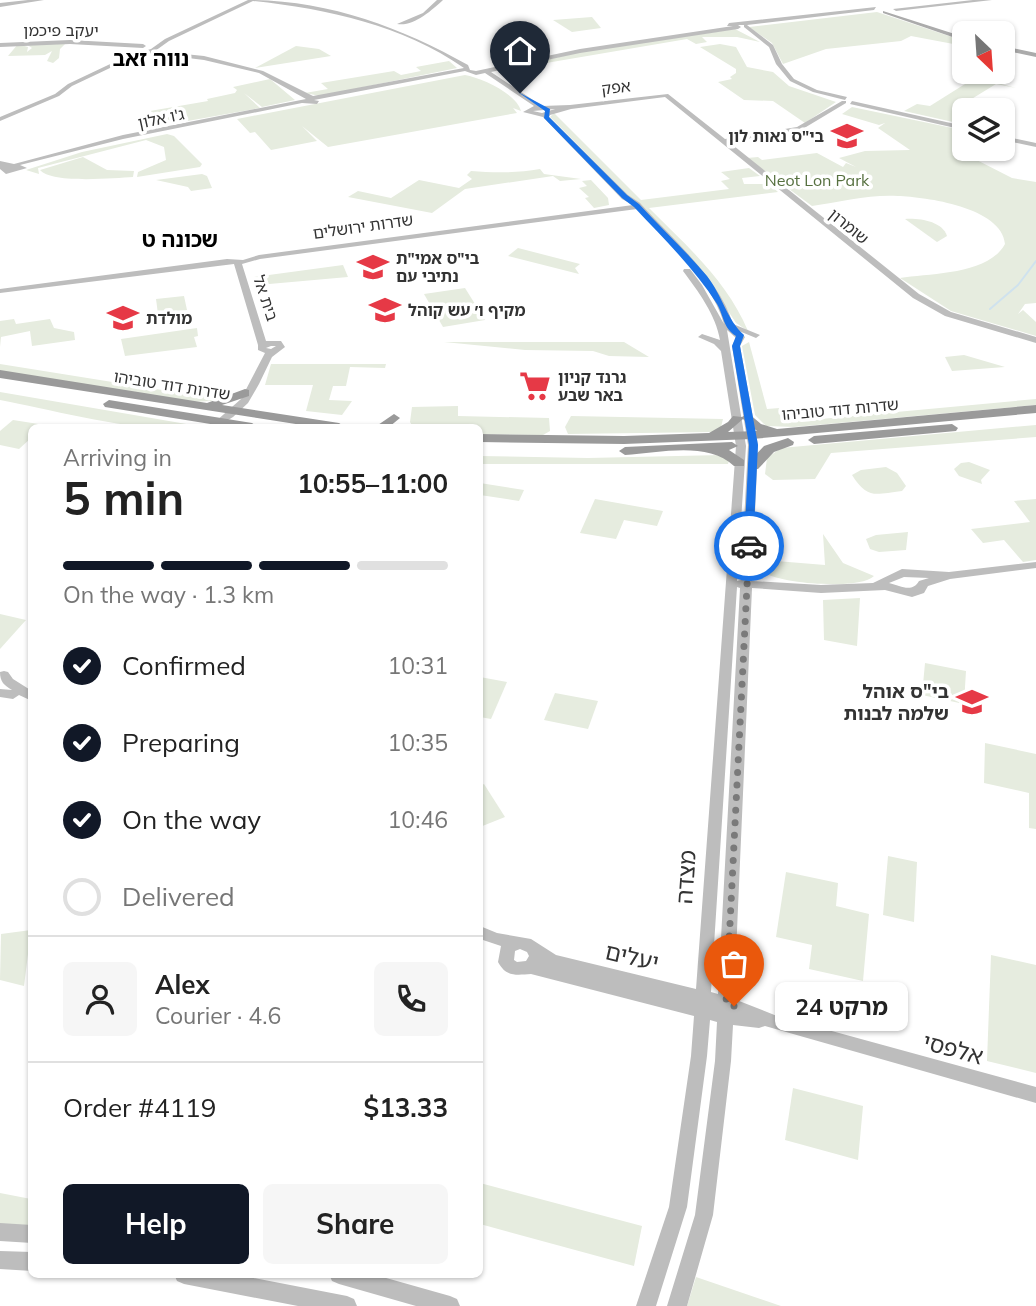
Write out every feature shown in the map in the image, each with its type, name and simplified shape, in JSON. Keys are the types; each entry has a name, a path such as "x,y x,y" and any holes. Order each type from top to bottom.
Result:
{"highway":[{"name":"שדרות דוד טוביהו","path":"0,374 190,406 228,416 245,424"},
{"name":"שדרות דוד טוביהו","path":"0,385 228,416 314,424"},
{"path":"190,406 223,403 247,395 252,408 273,419"},
{"name":"שדרות דוד טוביהו","path":"788,437 1036,409"},
{"path":"711,436 742,418 757,427 788,437"},
{"name":"שדרות דוד טוביהו","path":"483,449 696,448 747,440 1036,420"},
{"name":"שדרות דוד טוביהו","path":"483,438 624,440 711,436 747,440"},
{"path":"696,448 723,452 746,465 788,437"}],"main road":[{"path":"0,4 23,0"},
{"path":"0,4 41,0"},
{"path":"242,2 254,0"},
{"path":"0,117 37,95 58,92 242,2 254,0 283,1 398,26 461,67 449,75"},
{"path":"398,26 433,12 443,0"},
{"path":"865,0 952,34"},
{"path":"882,7 989,0"},
{"path":"242,2 272,1 398,26 476,69 527,110 528,114 535,115 545,110"},
{"name":"ג'ו אלון","path":"476,69 722,28 882,7"},
{"name":"ג'ו אלון","path":"6,168 308,100 536,57 882,7"},
{"path":"742,26 768,43 788,78 804,88 847,101"},
{"path":"742,26 766,46 774,69 800,88 952,124"},
{"name":"יעקב פיכמן","path":"0,45 70,42 149,49"},
{"name":"יעקב פיכמן","path":"123,46 136,50 149,49"},
{"path":"149,49 261,72 308,100"},
{"path":"0,117 136,50"},
{"path":"1015,50 1036,54"},
{"path":"444,54 500,80 545,110 546,117 705,279 734,326 754,336"},
{"path":"476,69 536,57"},
{"path":"500,80 492,72 502,65"},
{"path":"774,69 784,69"},
{"path":"449,75 474,75 490,80"},
{"name":"אפק","path":"545,110 648,97 669,98"},
{"name":"שומרון","path":"669,98 916,296 948,314 1036,340"},
{"path":"725,141 804,127 847,101"},
{"path":"527,110 545,110"},
{"path":"535,115 608,189 624,209 635,215 695,280 729,338"},
{"path":"715,134 745,138"},
{"path":"1015,138 1036,144"},
{"path":"1015,139 1036,144"},
{"path":"601,210 615,204 608,189"},
{"path":"601,210 617,211 635,205"},
{"path":"480,226 624,209"},
{"name":"שדרות ירושלים","path":"71,280 480,226"},
{"name":"בית אל","path":"228,416 247,395 267,358 267,347 242,259"},
{"path":"0,290 71,280"},
{"path":"725,311 730,328 729,338"},
{"path":"704,336 715,332 729,338"},
{"path":"704,336 717,342 754,336"},
{"name":"מצדה","path":"677,1306 704,1215 716,1127 725,1010 747,440 729,338"},
{"name":"מצדה","path":"646,1306 678,1207 691,1122 740,584 748,566 746,465"},
{"path":"893,583 902,573 919,580 1036,565"},
{"path":"748,566 759,578 781,587"},
{"path":"740,584 781,587 872,586 893,583 912,593 920,590 919,580"},
{"path":"1,673 8,682 28,694"},
{"path":"4,692 28,702"},
{"name":"יעלים","path":"483,933 495,939 526,945 552,961 725,1010"},
{"path":"483,943 514,969 531,967 537,956 526,945 508,947 506,962"},
{"name":"יעלים","path":"531,967 702,1004"},
{"name":"אלפסי","path":"725,1010 1036,1095"},
{"path":"0,1233 28,1234"},
{"path":"0,1260 28,1262"},
{"path":"207,1278 347,1306"},
{"path":"353,1278 450,1306"}],"green space":[{"path":"877,12 952,37 952,44 911,36 901,41 826,49 783,64 772,43 749,27"},
{"path":"592,17 601,28 572,32 553,20"},
{"path":"735,29 760,42 737,37 702,37 707,42 696,44 687,39 499,71 580,52"},
{"path":"66,43 60,49 59,58 53,63 47,61 52,51 45,55 8,56 18,44 28,47 27,52 32,48 26,44"},
{"path":"720,44 736,47 747,67 773,72 789,86 836,102 805,123 773,101 744,100 718,82 732,79 730,77 736,73 736,69 700,47"},
{"path":"296,46 319,49 331,56 255,68"},
{"path":"449,61 457,68 320,96 305,93 328,89 321,83 394,71 401,75 421,71 416,67"},
{"path":"465,75 489,83 506,93 521,111 513,108 517,113 328,147 302,126 317,141 271,150 255,132 250,133 237,119"},
{"path":"270,79 295,100 262,107 244,93 260,108 182,122 171,121 150,111 208,101 207,99 235,93 237,90 233,87"},
{"path":"965,84 996,84 973,98 952,98 952,122 904,111 917,104 930,106"},
{"name":"Neot Lon Park","path":"852,107 952,128 952,161 979,161 1012,178 1036,182 1036,303 1025,304 1018,314 1023,310 1036,322 1036,336 951,311 900,278 958,271 986,262 1005,244 1001,231 991,221 960,206 910,197 877,196 812,206 747,158 758,157 762,160 817,153 843,167 846,163 856,167 839,158 865,151 910,150 878,128 885,123 879,125 842,114"},
{"path":"554,113 641,200 729,189 721,181 730,179 721,172 749,168 760,176 742,178 744,184 769,184 778,192 649,208 717,280 748,331 736,323 699,267 550,117"},
{"path":"167,134 174,136 202,164 200,167 137,177 138,172 166,160 164,147 146,140 38,168 39,174 26,170 82,152"},
{"path":"83,157 107,170 134,171 133,177 70,179 40,170"},
{"path":"540,169 544,174 581,179 560,181 553,176 465,189 432,213 348,197 358,191 391,198 419,180 459,188 472,179 467,175 471,171"},
{"path":"202,174 207,176 212,188 191,191 188,187 156,180"},
{"path":"591,180 608,198 609,205 594,208 585,198 589,197 579,188 587,186 582,181"},
{"path":"905,219 935,224 947,236 937,242"},
{"path":"518,248 580,264 575,268 579,274 508,256"},
{"path":"343,265 348,277 258,285 254,277"},
{"path":"465,288 485,320 443,327 424,294"},
{"path":"184,296 187,310 158,314 156,299"},
{"path":"14,319 16,324 50,319 54,328 74,332 75,340 32,346 30,331 1,337 0,347 0,321"},
{"path":"197,328 198,336 194,337 197,347 125,356 121,339"},
{"path":"444,342 624,342 649,357 609,356 593,351 525,350"},
{"path":"749,342 767,409 792,407 799,421 1036,399 1036,405 794,427 766,426 755,415 742,346"},
{"path":"964,355 1005,367 952,371 945,357"},
{"path":"0,364 226,400 193,402 0,372"},
{"path":"271,364 386,364 385,368 350,367 346,386 333,386 329,400 352,401 342,415 306,411 313,385 265,385"},
{"path":"0,392 186,424 120,424 0,400"},
{"path":"458,406 458,416 549,418 550,431 543,435 483,434 483,424 411,424 412,407"},
{"path":"571,416 723,419 721,427 713,432 568,434 565,427"},
{"path":"13,420 39,424 28,424 28,441 19,449 0,445 0,431"},
{"path":"1036,425 1036,437 831,453 815,479 773,480 765,474 767,458 781,448"},
{"path":"722,455 729,461 728,464 483,464 483,456 588,458"},
{"path":"969,462 990,470 981,480 982,484 959,476 954,469 961,463"},
{"path":"886,467 897,473 906,486 902,491 873,494 863,488 852,475 861,470"},
{"path":"483,483 524,490 519,501 483,495"},
{"path":"595,499 663,511 657,526 624,520 616,539 580,533"},
{"path":"1036,499 1036,560 1023,562 1004,540 983,543 971,529 1030,522 1014,501"},
{"path":"908,532 906,550 879,552 870,549 866,539 876,535"},
{"path":"823,534 843,563 874,576 865,581 851,583 815,584 778,578 764,574 756,568 758,560 825,565"},
{"path":"860,598 857,646 824,640 823,600"},
{"path":"0,614 26,620 0,649"},
{"path":"925,663 966,671 964,704 922,695"},
{"path":"483,678 507,682 491,719 483,718"},
{"path":"555,693 598,701 588,729 544,720"},
{"path":"985,743 1036,754 1036,829 1029,828 1029,793 984,783"},
{"path":"483,784 505,817 483,826"},
{"path":"888,856 917,862 914,922 883,915"},
{"path":"786,872 838,883 836,906 869,914 863,981 809,969 812,945 776,937"},
{"path":"28,930 24,986 0,980 1,934"},
{"path":"991,955 1036,965 1036,1073 987,1061"},
{"path":"793,1088 863,1106 858,1160 785,1140"},
{"path":"483,1184 642,1226 634,1266 483,1225"},
{"path":"0,1193 28,1198 28,1227 0,1225"},
{"path":"696,1277 781,1306 687,1306"}],"waterway":[{"path":"990,309 1018,285 1036,261"}],"way so far":[{"path":"734,1006 726,1003 749,546"}],"place":[{"name":"בי\"ס נאות לון","path":"847,136"},
{"name":"בי\"ס אמי\"ת נתיבי עם","path":"373,267"},
{"name":"מקיף ו׳ עש קוהל","path":"385,310"},
{"name":"מולדת","path":"123,318"},
{"name":"גרנד קניון באר שבע","path":"535,386"},
{"name":"בי\"ס אוהל שלמה לבנות","path":"972,702"},
{"name":"מרקט 24","path":"734,1006"}],"district":[{"name":"נווה זאב","path":"151,59"},
{"name":"שכונה ט","path":"180,240"}],"route":[{"path":"520,93 531,103 548,110 546,117 625,197 637,205 705,279 725,311 730,328 740,335 736,346 753,445 749,546"}]}
